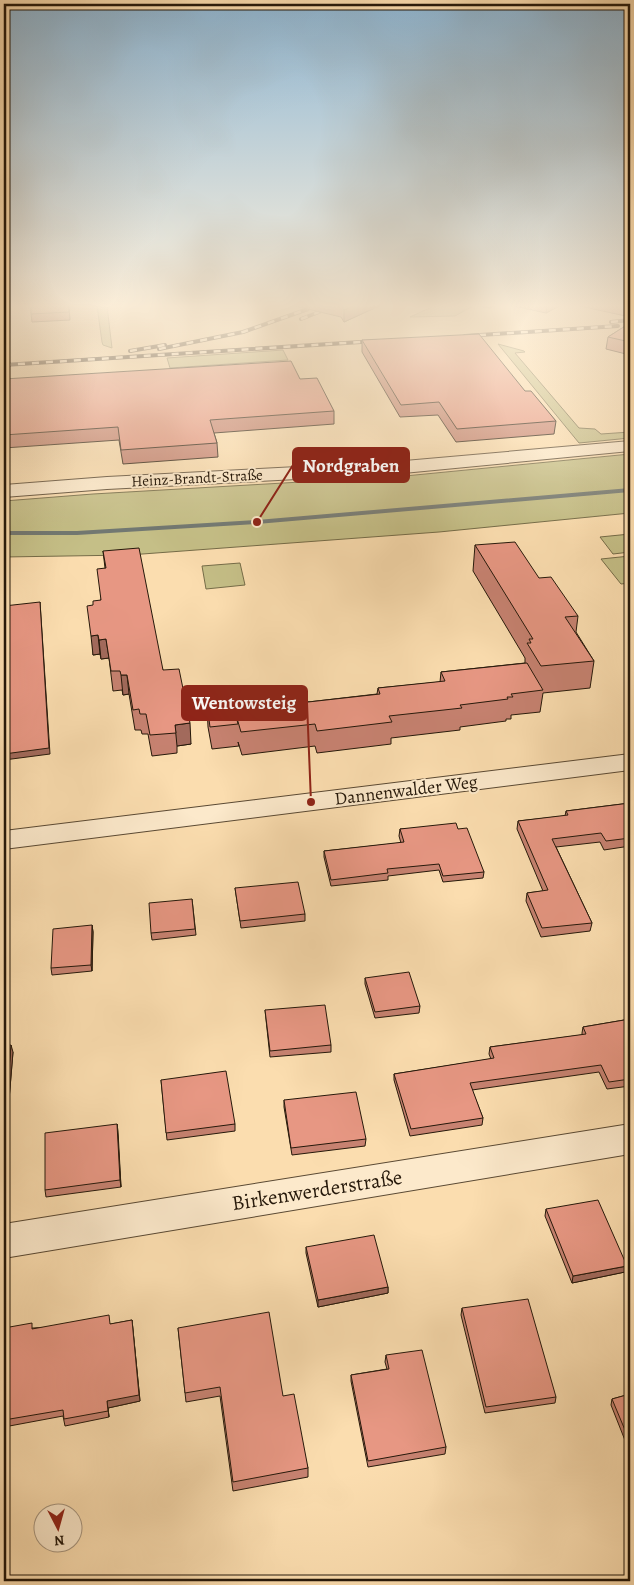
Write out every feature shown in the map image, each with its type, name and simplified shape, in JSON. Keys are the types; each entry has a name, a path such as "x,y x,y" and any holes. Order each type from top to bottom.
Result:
{"street":[{"name":"Heinz-Brandt-Straße","path":"4,491 107,483 393,468 630,446"},
{"name":"Dannenwalder Weg","path":"4,840 630,762"},
{"name":"Birkenwerderstraße","path":"4,1241 630,1139"}],"shaded area":[{"path":"527,380 538,380 579,428 595,429 601,434 630,432 630,438 579,443"},
{"path":"630,454 630,513 439,532 129,555 4,557 4,501 405,476"},
{"path":"630,534 630,552 613,554 600,537"},
{"path":"630,556 630,583 621,584 601,559"},
{"path":"240,563 245,585 206,589 202,566"}],"building":[{"path":"4,380 318,380 334,411 210,420 217,443 121,450 118,427 4,435"},
{"path":"386,380 516,380 525,391 531,391 556,421 457,429 439,402 401,405"},
{"path":"515,542 539,578 551,577 578,616 565,617 594,661 541,666 527,643 531,643 529,639 533,639 475,545"},
{"path":"139,548 163,670 179,669 190,723 175,725 176,733 150,735 146,714 140,714 139,709 133,710 127,675 121,675 120,671 111,671 106,639 99,640 98,635 91,636 87,606 93,605 93,601 101,600 97,569 106,568 103,551"},
{"path":"40,602 49,748 4,754 4,606"},
{"path":"527,663 543,690 511,694 513,697 507,697 508,699 460,705 462,708 389,716 392,722 317,731 315,724 241,732 234,708 238,724 210,727 207,705 233,702 234,705 306,697 308,702 380,694 378,688 445,681 441,672"},
{"path":"630,803 630,838 606,841 601,833 552,839 592,923 542,928 527,893 548,890 518,821 568,815 566,811"},
{"path":"456,823 458,829 467,828 484,872 443,876 439,864 387,869 388,873 331,880 324,851 404,842 400,829"},
{"path":"298,882 305,914 240,921 235,888"},
{"path":"192,899 195,929 151,933 149,903"},
{"path":"92,925 91,965 51,968 53,929"},
{"path":"409,972 420,1006 375,1012 365,978"},
{"path":"325,1005 331,1045 270,1051 265,1010"},
{"path":"630,1019 630,1079 609,1082 601,1065 470,1083 483,1118 411,1129 394,1074 494,1058 490,1047 586,1034 583,1027"},
{"path":"11,1045 6,1105 4,1105 4,1046"},
{"path":"226,1071 235,1124 166,1133 161,1080"},
{"path":"356,1092 366,1139 291,1148 284,1100"},
{"path":"117,1124 120,1180 45,1190 45,1133"},
{"path":"598,1200 627,1266 573,1276 546,1209"},
{"path":"374,1235 388,1287 318,1300 306,1247"},
{"path":"528,1299 556,1397 486,1407 462,1308"},
{"path":"269,1312 283,1396 294,1394 308,1468 233,1482 220,1387 185,1393 178,1328"},
{"path":"109,1315 110,1324 132,1320 139,1395 107,1401 108,1411 64,1419 63,1410 4,1420 4,1328 32,1323 32,1329"},
{"path":"422,1350 446,1447 368,1461 351,1375 389,1369 386,1355"},
{"path":"630,1394 630,1442 612,1399"}],"waterway":[{"path":"4,533 77,533 257,522 630,490"}],"place":[{"name":"Nordgraben","path":"257,522"},
{"name":"Wentowsteig","path":"311,802"}]}
